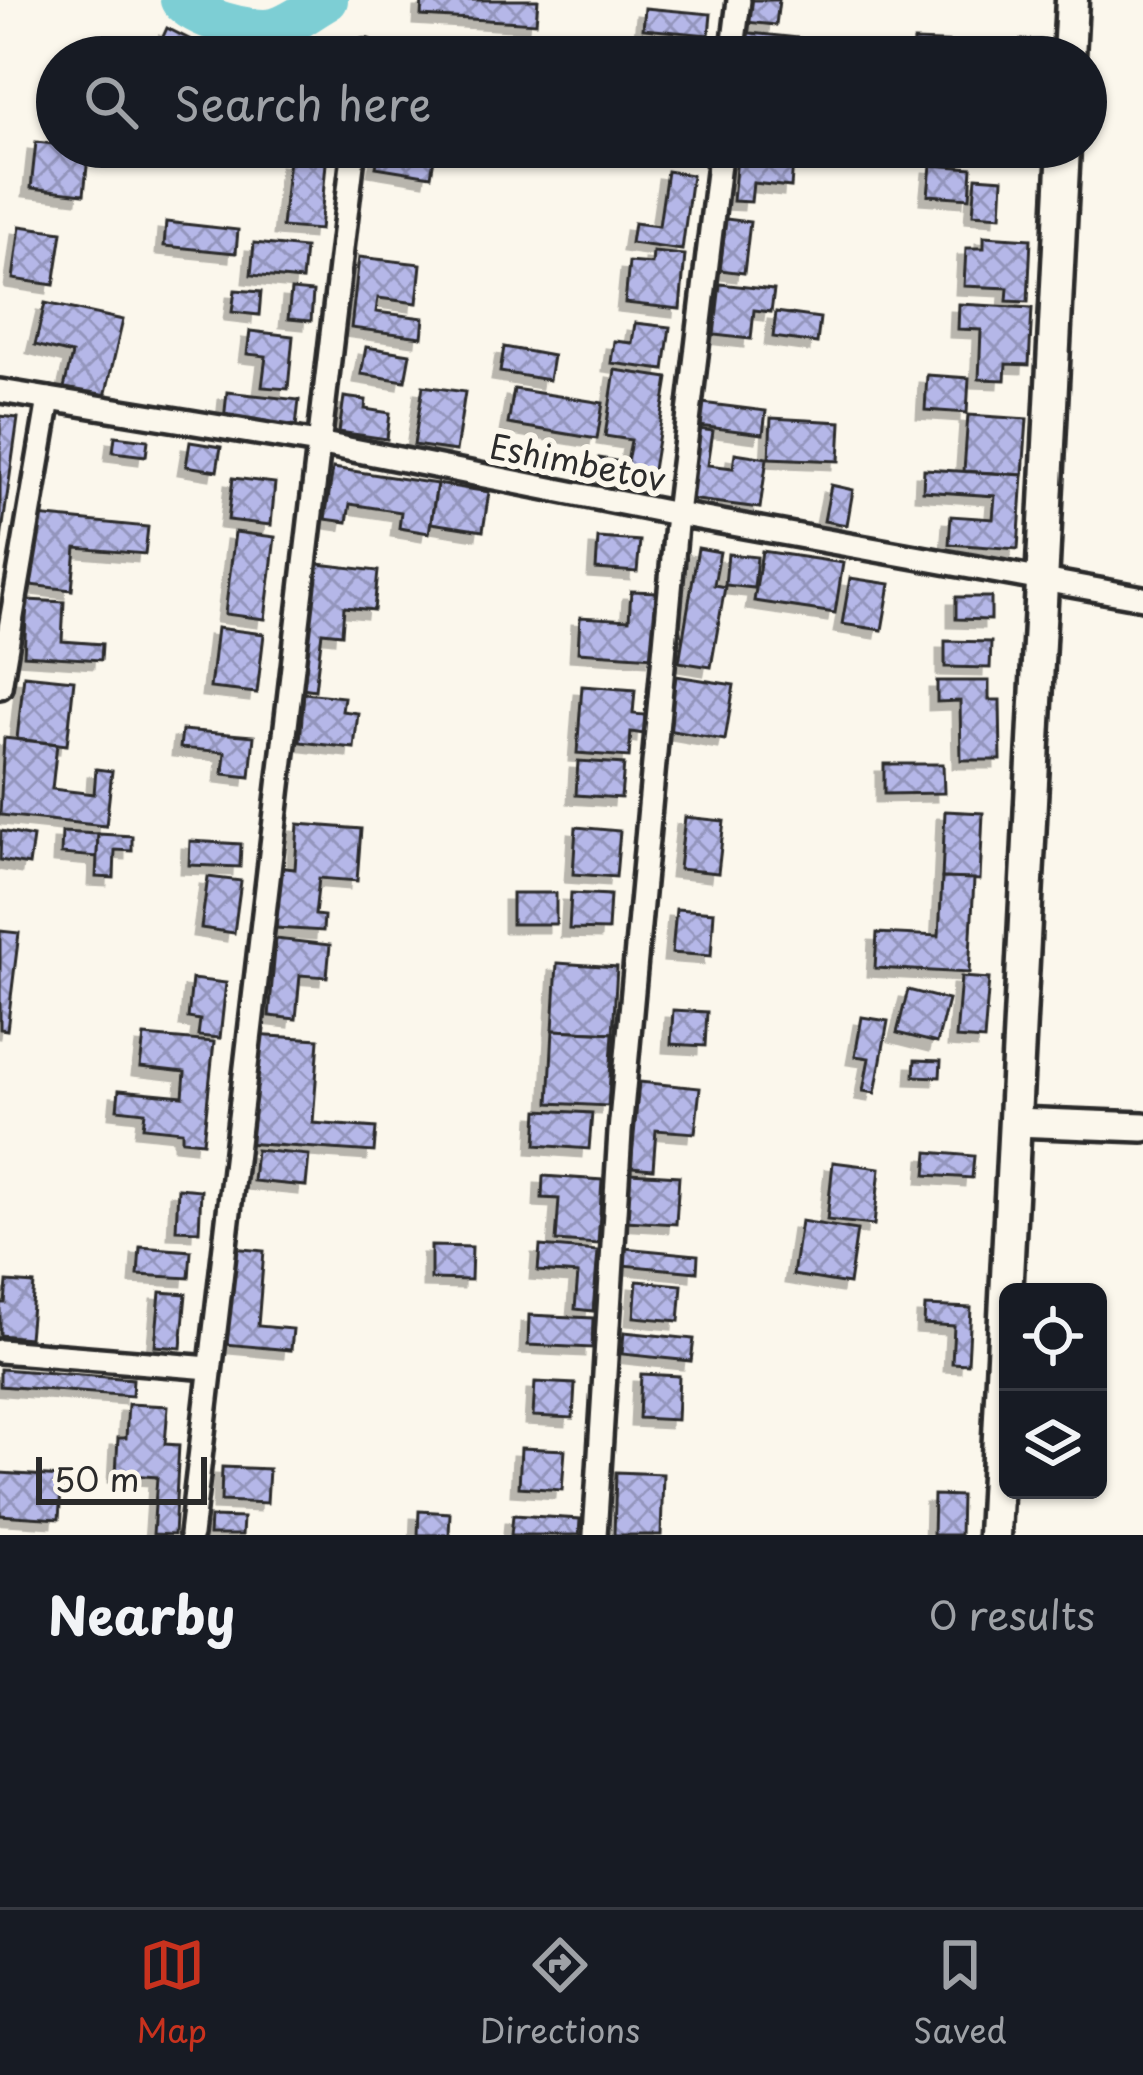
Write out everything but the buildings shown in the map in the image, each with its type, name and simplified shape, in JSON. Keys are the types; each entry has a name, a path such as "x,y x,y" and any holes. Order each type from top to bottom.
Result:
{"main road":[{"path":"1070,36 1072,0"},
{"path":"994,1535 1063,168"}],"street":[{"path":"735,36 739,0"},
{"path":"191,1535 351,168"},
{"path":"595,1535 620,1132 677,514 718,168"},
{"name":"Eshimbetov","path":"0,392 318,443 1143,598"},
{"path":"0,687 49,399"},
{"path":"1015,1122 1143,1127"},
{"path":"0,1351 210,1368"}],"waterway":[{"path":"181,0 211,18 264,30 287,24 327,0"}]}
